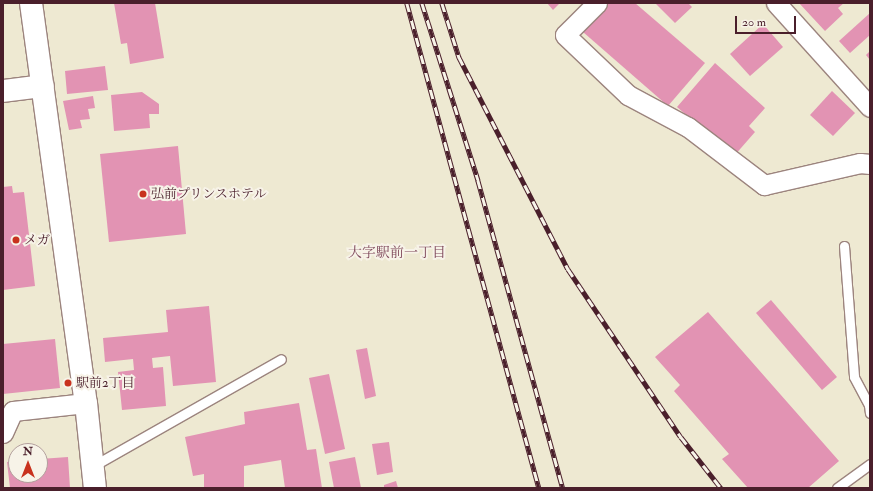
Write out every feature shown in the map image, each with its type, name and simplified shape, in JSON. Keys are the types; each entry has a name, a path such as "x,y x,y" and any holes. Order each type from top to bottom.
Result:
{"street":[{"path":"31,3 86,403 94,466 95,488"},
{"path":"597,3 565,35 628,95 688,127 764,185 860,163 870,164"},
{"path":"776,3 870,107"},
{"path":"3,92 43,86"},
{"path":"3,434 13,411 86,403"}],"lane":[{"path":"844,246 854,378 869,405 870,413"},
{"path":"94,466 281,359"},
{"path":"837,488 870,464"}],"building":[{"path":"114,3 155,3 164,58 130,64 127,43 121,44"},
{"path":"547,3 560,3 553,10"},
{"path":"608,3 635,3 705,63 668,106 583,32"},
{"path":"655,3 688,3 692,7 675,23"},
{"path":"799,3 844,3 838,8 843,14 825,31"},
{"path":"870,13 870,35 850,53 839,41"},
{"path":"763,24 783,47 750,76 730,54"},
{"path":"870,51 870,60 866,55"},
{"path":"715,63 765,108 749,126 755,132 734,156 677,107"},
{"path":"105,66 108,90 67,94 65,71"},
{"path":"832,91 855,113 833,136 810,115"},
{"path":"142,92 159,104 159,114 149,114 150,128 114,131 111,95"},
{"path":"93,96 95,108 88,109 90,119 80,120 82,128 69,130 63,101"},
{"name":"弘前プリンスホテル","path":"178,146 186,234 109,242 100,154"},
{"name":"メガ","path":"12,186 13,193 24,192 35,286 3,290 3,187"},
{"path":"771,300 837,377 822,390 756,313"},
{"path":"209,306 216,382 173,386 170,356 152,358 153,368 163,367 166,406 122,410 118,372 134,370 133,359 105,362 103,338 168,332 166,310"},
{"path":"708,312 839,461 808,488 748,488 722,459 729,454 674,391 680,385 655,357"},
{"path":"55,339 60,388 3,394 3,344"},
{"path":"367,348 376,396 365,399 356,350"},
{"path":"329,374 345,449 325,454 309,378"},
{"path":"299,403 307,450 316,449 322,488 285,488 281,460 244,466 244,488 204,488 204,474 193,476 185,437 245,424 244,412"},
{"path":"389,442 393,472 377,475 372,444"},
{"path":"68,457 70,488 10,488 9,483 48,483 48,458"},
{"path":"355,457 361,488 334,488 329,462"},
{"path":"396,481 398,488 384,488 384,485"}],"railway":[{"path":"407,3 539,488"},
{"path":"422,3 478,180 563,488"},
{"path":"442,3 459,57 568,269 681,437 721,488"}],"place":[{"name":"弘前プリンスホテル","path":"143,194"},
{"name":"メガ","path":"16,240"},
{"name":"駅前2丁目","path":"68,383"}],"district":[{"name":"大字駅前一丁目","path":"397,253"}]}
